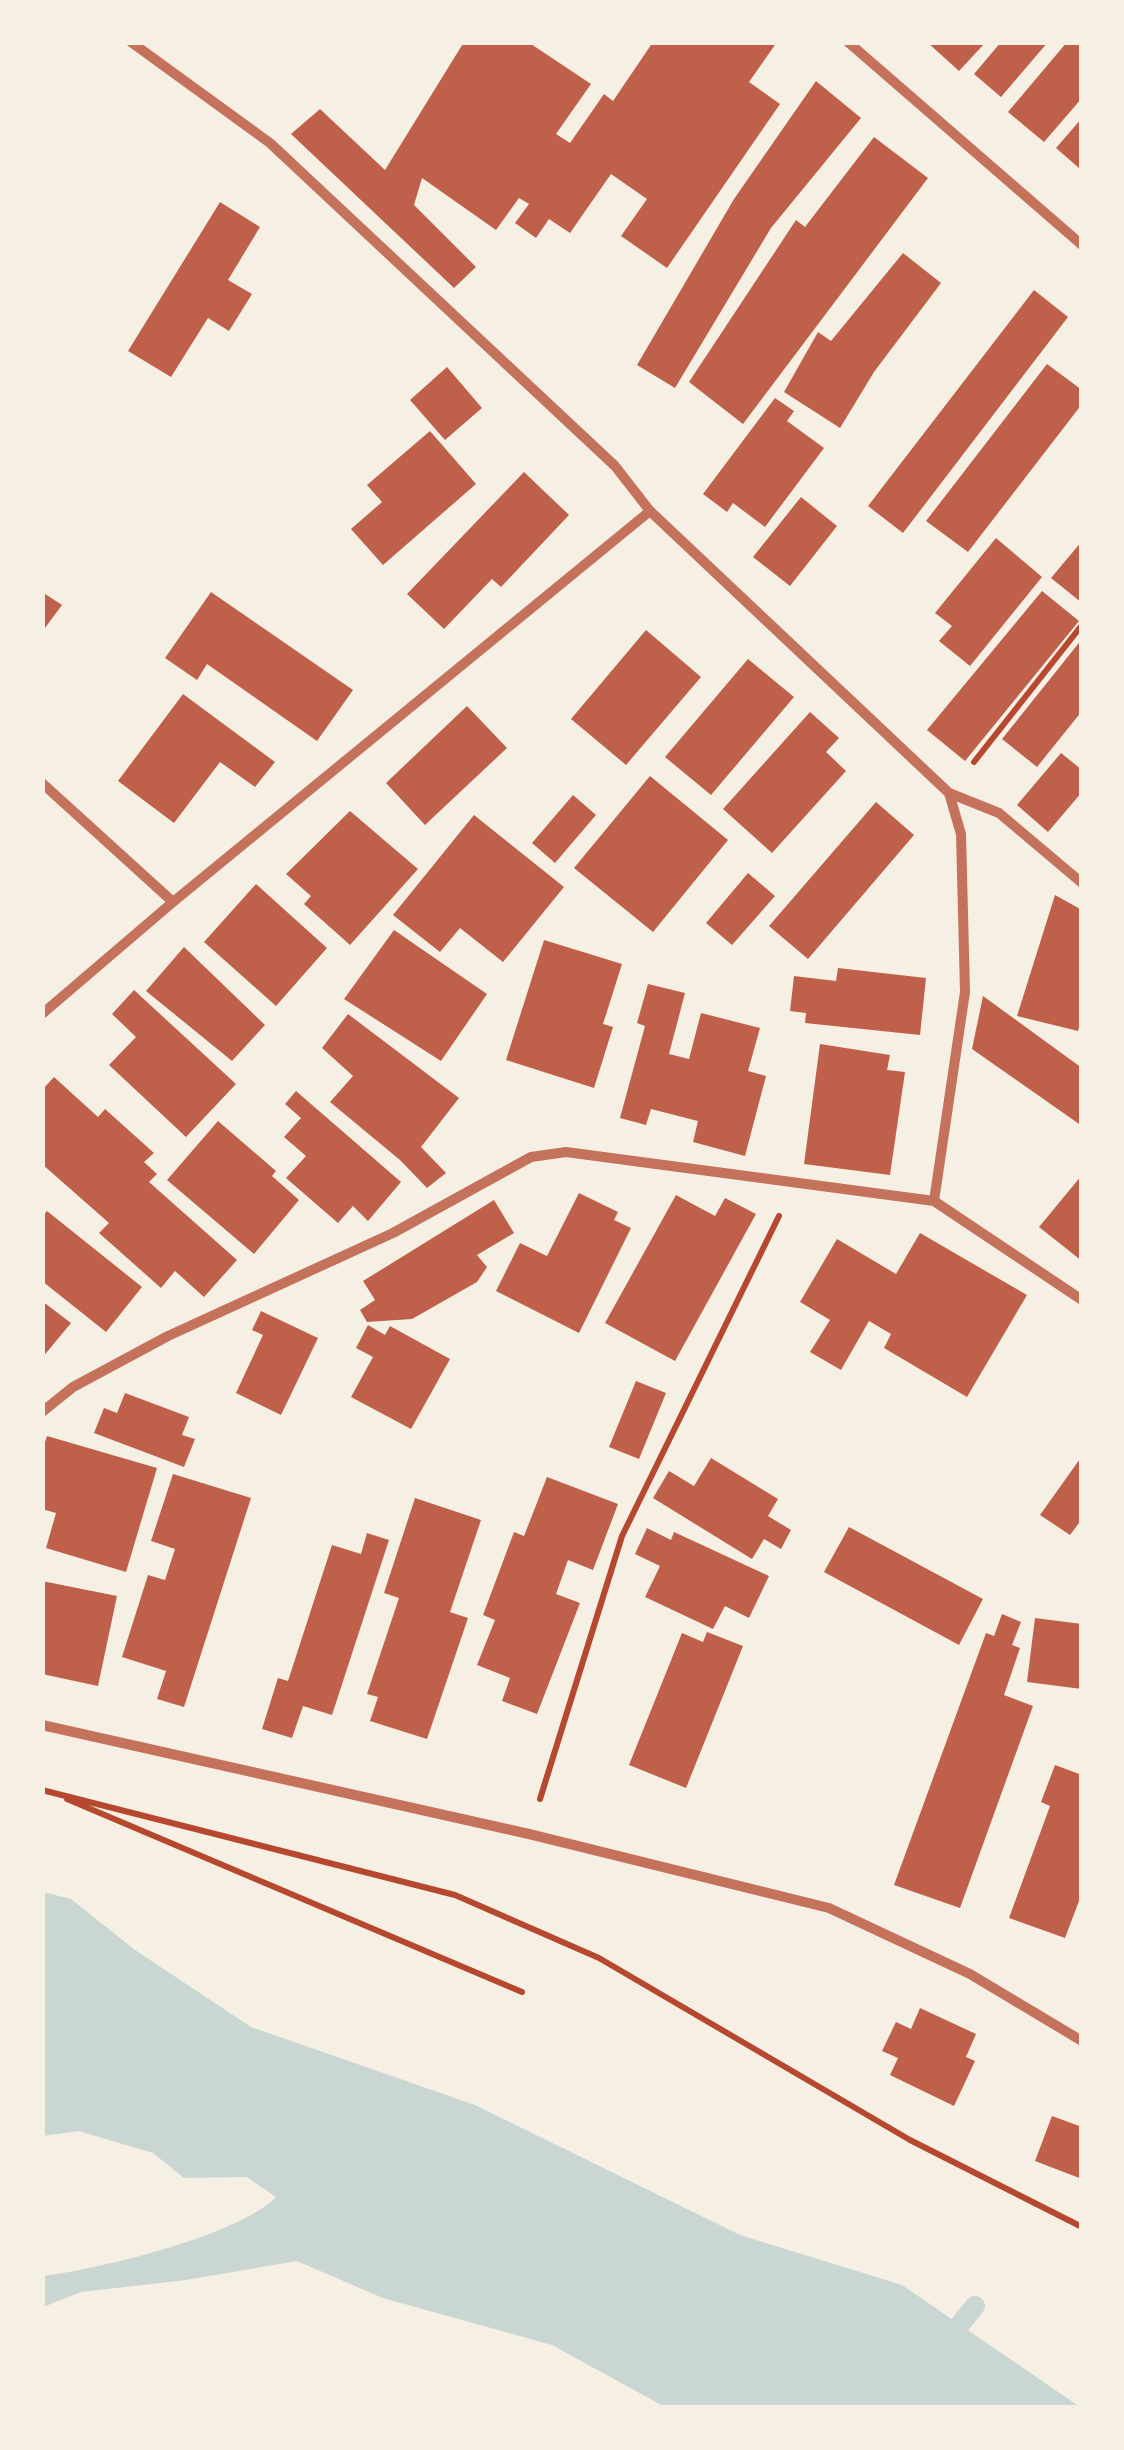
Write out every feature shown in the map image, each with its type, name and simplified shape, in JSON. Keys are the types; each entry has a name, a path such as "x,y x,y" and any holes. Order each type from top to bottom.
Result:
{"street":[{"path":"131,42 270,143 615,466 650,511 949,794 999,812 1082,883"},
{"path":"848,42 1082,245"},
{"path":"42,1014 172,902 650,511"},
{"path":"42,782 172,902"},
{"path":"934,1201 965,992 961,834 949,794"},
{"path":"42,1412 73,1387 168,1336 393,1233 532,1157 566,1152 934,1201 1082,1300"},
{"path":"42,1725 530,1834 828,1908 970,1974 1082,2041"}],"path":[{"path":"949,794 1082,626"},
{"path":"530,1834 622,1536 795,1183"},
{"path":"46,1790 522,1992"},
{"path":"46,1790 455,1895 598,1958 910,2140 1082,2227"}],"shaded area":[{"path":"43,1892 71,1899 135,1950 251,2027 475,2105 740,2235 902,2285 1080,2407 665,2407 552,2345 383,2298 297,2261 186,2280 81,2292 43,2307 43,2276 131,2258 200,2237 231,2225 276,2197 247,2177 184,2178 153,2153 79,2131 43,2136"}],"building":[{"path":"464,42 528,42 591,84 556,134 570,143 604,94 613,101 653,42 777,42 749,82 780,104 667,268 621,236 647,199 611,174 570,233 549,219 536,238 515,223 529,204 519,198 496,230 422,178 414,205 476,267 454,288 291,134 320,109 385,170"},
{"path":"927,42 986,42 959,71"},
{"path":"1001,42 1048,42 1001,97 974,74"},
{"path":"1067,42 1082,42 1082,98 1044,142 1008,112"},
{"path":"816,81 861,118 771,228 675,388 637,365 734,199"},
{"path":"1082,118 1082,164 1079,168 1056,148"},
{"path":"874,137 928,178 743,424 689,382 796,220 805,227"},
{"path":"220,202 260,227 228,280 252,294 229,331 208,318 171,377 128,351"},
{"path":"903,253 941,283 874,372 840,428 784,392 818,332 831,341"},
{"path":"1034,290 1068,317 903,533 868,506"},
{"path":"1047,364 1082,390 1082,404 968,552 926,521"},
{"path":"447,367 482,408 445,440 410,400"},
{"path":"775,398 794,411 787,421 824,448 765,527 733,503 727,512 703,494"},
{"path":"430,431 476,484 383,565 351,529 382,502 367,485"},
{"path":"524,472 569,515 501,587 492,579 444,629 407,594"},
{"path":"801,497 837,526 790,586 753,557"},
{"path":"996,538 1042,577 970,666 939,641 952,626 935,613"},
{"path":"1082,541 1082,603 1051,578"},
{"path":"1042,591 1079,621 965,761 927,730"},
{"path":"42,592 62,605 42,632"},
{"path":"211,592 353,690 317,741 207,664 197,680 165,658"},
{"path":"646,630 701,677 626,765 571,719"},
{"path":"1082,639 1082,711 1037,767 1002,739"},
{"path":"748,659 794,697 711,795 665,757"},
{"path":"183,694 275,762 255,787 220,762 174,823 118,781"},
{"path":"467,706 507,748 425,825 386,783"},
{"path":"810,712 839,738 826,752 846,771 772,853 723,809"},
{"path":"1061,753 1082,770 1082,792 1048,832 1017,805"},
{"path":"650,776 728,840 653,932 574,868"},
{"path":"573,795 596,815 555,863 532,843"},
{"path":"876,802 914,835 808,959 769,926"},
{"path":"350,811 418,869 350,945 304,904 311,896 286,874"},
{"path":"474,815 564,887 503,962 460,928 440,952 393,915"},
{"path":"748,873 775,896 732,945 706,923"},
{"path":"256,884 327,948 276,1006 204,942"},
{"path":"1055,895 1082,910 1082,1017 1078,1031 1017,1016"},
{"path":"394,930 487,994 441,1061 344,999"},
{"path":"544,940 622,964 603,1024 613,1027 594,1088 506,1060"},
{"path":"184,947 265,1025 232,1061 146,991"},
{"path":"838,968 926,978 920,1035 805,1023 806,1013 790,1011 794,976 836,981"},
{"path":"648,984 685,993 669,1054 689,1059 701,1013 760,1028 748,1071 766,1076 745,1156 693,1142 698,1121 651,1109 646,1125 620,1118 645,1026 637,1023"},
{"path":"134,990 236,1084 186,1137 109,1065 136,1037 112,1014"},
{"path":"983,996 1082,1068 1082,1126 972,1049"},
{"path":"348,1014 459,1098 421,1147 446,1173 427,1188 400,1160 330,1102 353,1076 322,1048"},
{"path":"820,1044 890,1055 887,1070 905,1072 890,1175 804,1164"},
{"path":"54,1077 98,1117 105,1109 154,1153 144,1162 157,1174 149,1182 237,1260 204,1297 175,1271 161,1288 99,1233 109,1223 42,1164 42,1090"},
{"path":"296,1091 401,1182 368,1221 353,1206 338,1223 286,1178 306,1156 284,1137 301,1118 285,1104"},
{"path":"218,1121 276,1171 272,1176 299,1200 254,1254 167,1180"},
{"path":"1082,1175 1082,1261 1039,1227"},
{"path":"579,1193 618,1212 614,1220 631,1228 579,1333 496,1291 520,1243 547,1256"},
{"path":"676,1195 715,1216 725,1198 756,1214 675,1361 605,1323"},
{"path":"494,1200 514,1233 477,1255 487,1267 477,1282 412,1319 367,1322 360,1310 375,1300 363,1281"},
{"path":"47,1211 142,1287 106,1332 42,1281 42,1217"},
{"path":"920,1233 1027,1295 967,1397 884,1348 891,1334 869,1321 841,1370 810,1352 830,1320 800,1302 837,1239 896,1274"},
{"path":"42,1301 71,1323 42,1358"},
{"path":"261,1311 318,1338 281,1415 236,1393 263,1335 252,1330"},
{"path":"368,1325 385,1335 390,1326 450,1359 411,1429 351,1397 373,1357 356,1348"},
{"path":"636,1381 666,1393 639,1459 609,1447"},
{"path":"125,1393 189,1417 182,1435 195,1439 184,1467 94,1433 104,1408 117,1413"},
{"path":"47,1436 157,1468 126,1572 46,1548 56,1513 42,1509 42,1451"},
{"path":"1082,1456 1082,1519 1070,1535 1040,1515"},
{"path":"711,1458 778,1499 768,1516 791,1530 781,1549 764,1539 752,1559 653,1498 669,1471 694,1486"},
{"path":"173,1474 251,1498 184,1707 157,1699 166,1671 122,1657 148,1575 165,1580 175,1549 151,1541"},
{"path":"547,1477 618,1504 593,1570 568,1560 556,1594 580,1603 537,1714 502,1701 510,1678 477,1665 495,1620 483,1615 514,1532 524,1536"},
{"path":"415,1498 481,1520 450,1612 468,1618 427,1739 370,1721 378,1697 367,1694 399,1598 384,1593"},
{"path":"849,1527 983,1599 959,1645 824,1572"},
{"path":"647,1528 671,1540 674,1532 769,1576 749,1618 725,1606 713,1629 645,1597 660,1566 635,1554"},
{"path":"367,1533 389,1540 332,1715 303,1706 292,1738 262,1729 278,1678 288,1681 332,1545 361,1554"},
{"path":"42,1581 117,1596 98,1686 42,1674"},
{"path":"1002,1614 1021,1622 1012,1645 1020,1648 1004,1695 1033,1706 960,1908 894,1885 986,1633 994,1636"},
{"path":"1035,1618 1082,1624 1082,1689 1027,1682"},
{"path":"707,1632 743,1646 686,1788 629,1765 682,1633 703,1642"},
{"path":"1055,1765 1082,1775 1082,1893 1065,1938 1009,1918 1050,1806 1041,1802"},
{"path":"920,2008 976,2034 966,2057 975,2061 954,2106 890,2075 898,2058 882,2051 896,2022 911,2029"},
{"path":"1052,2116 1082,2127 1082,2179 1035,2161"}],"waterway":[{"path":"942,2346 975,2306"}]}
